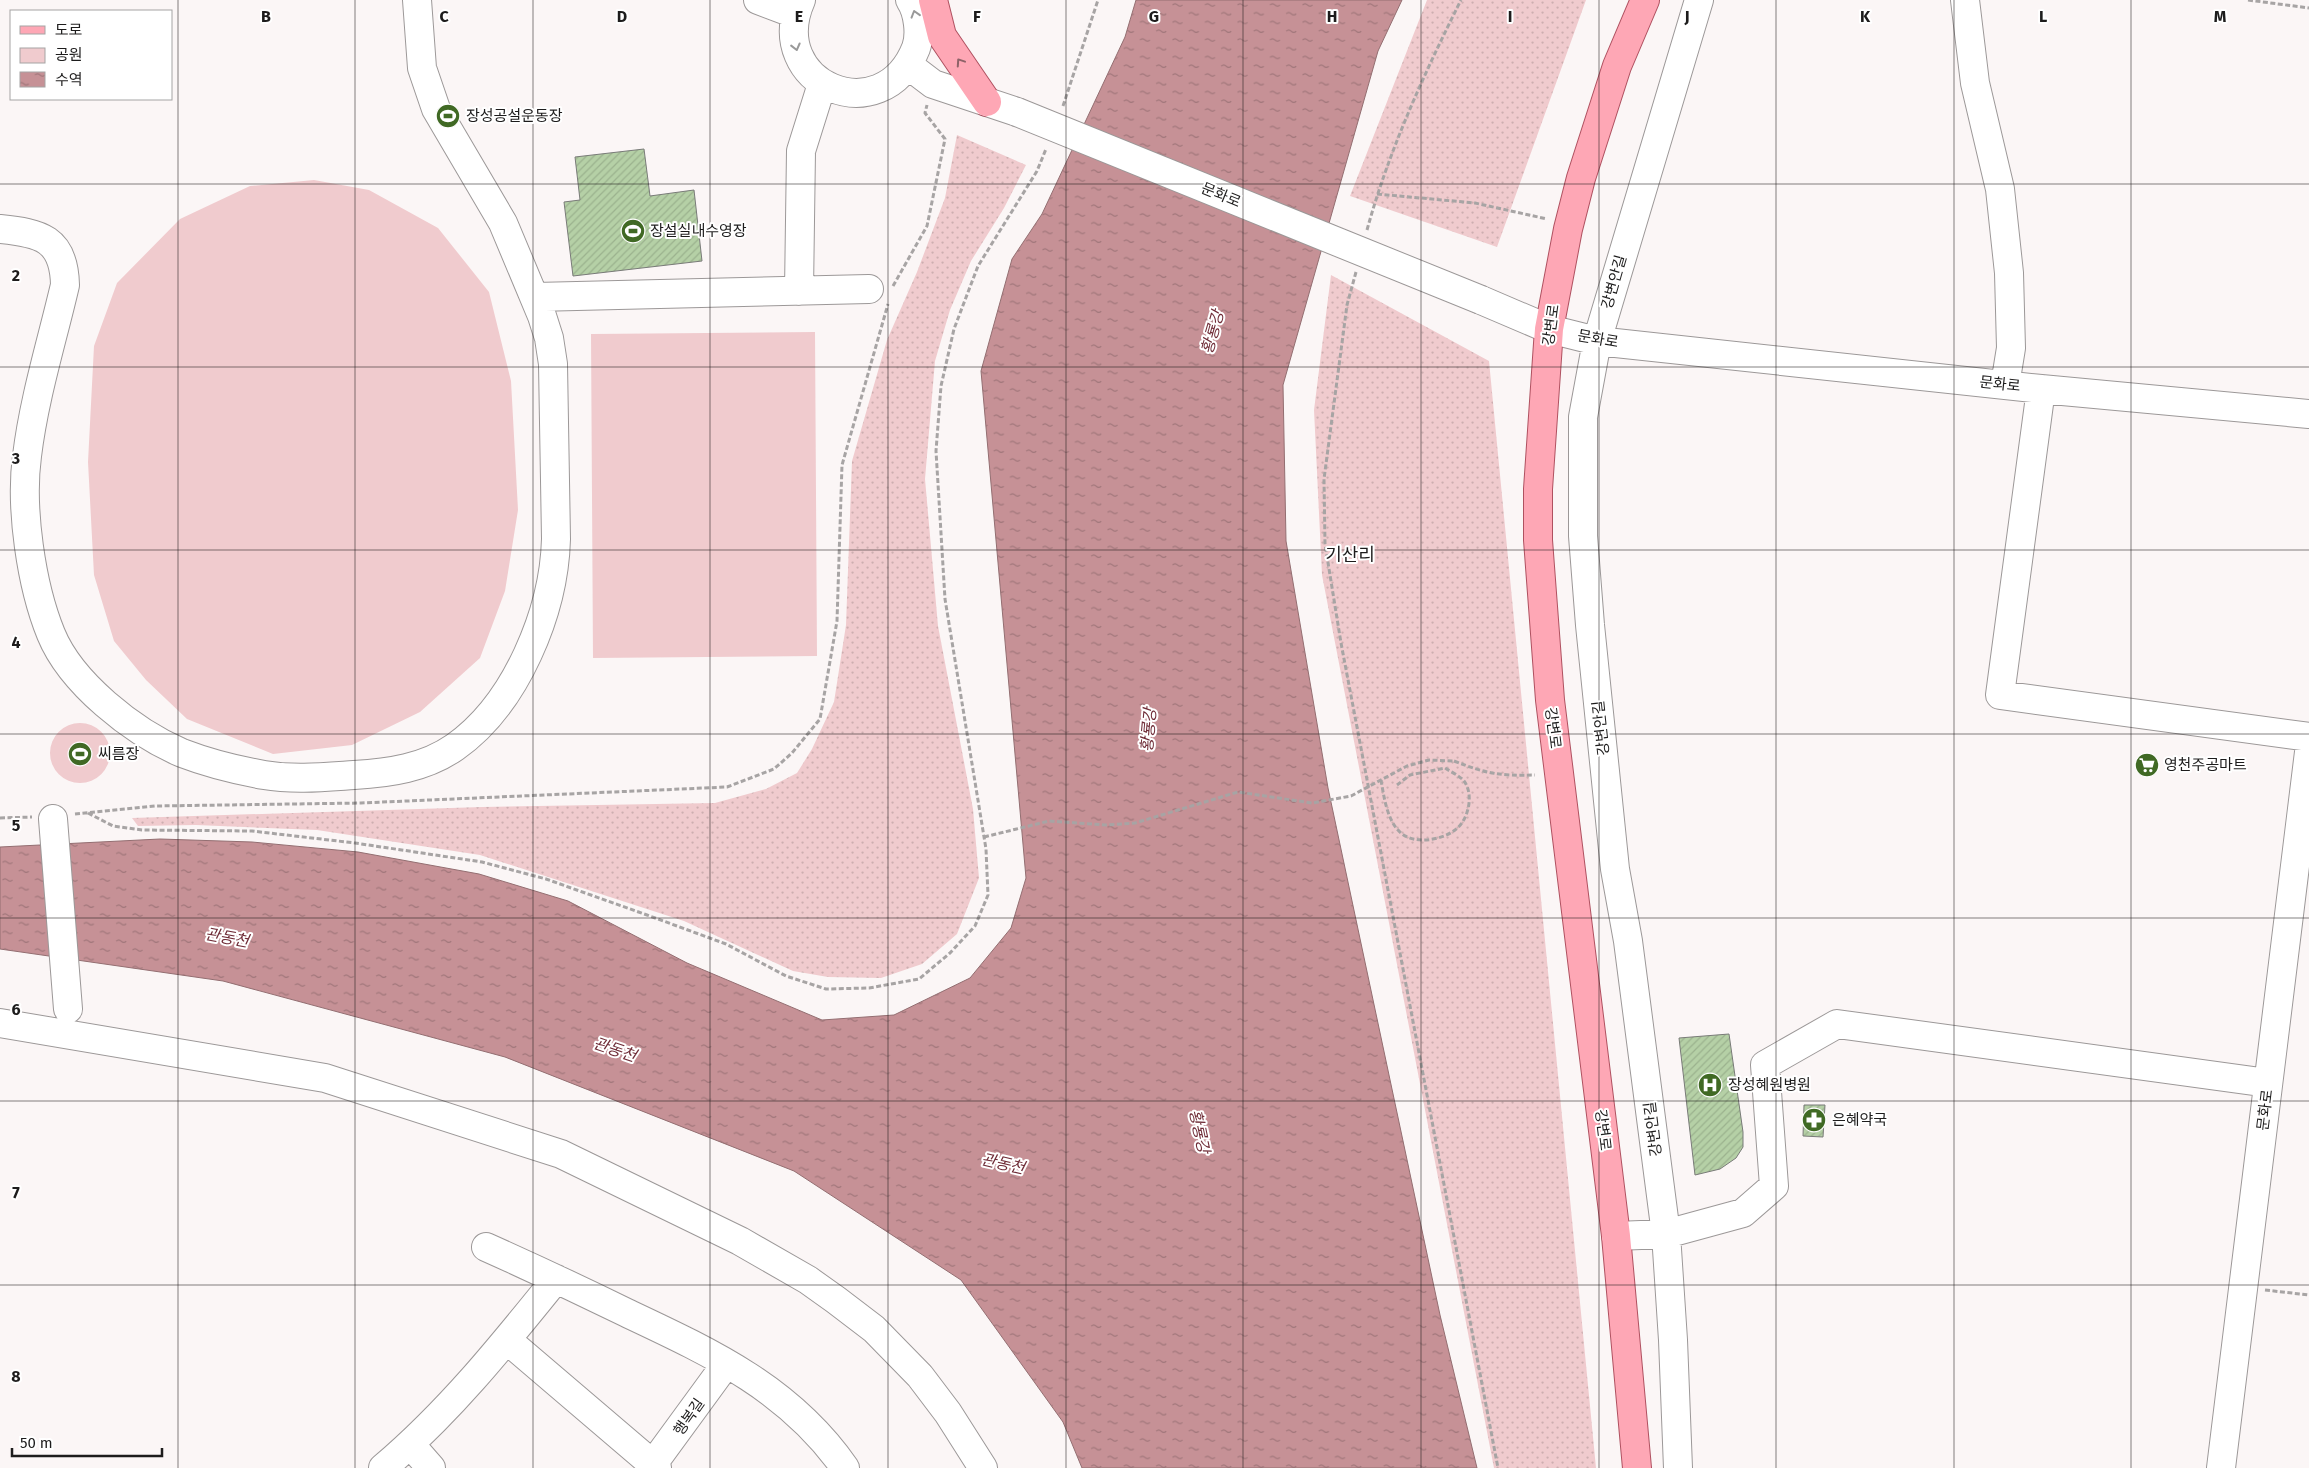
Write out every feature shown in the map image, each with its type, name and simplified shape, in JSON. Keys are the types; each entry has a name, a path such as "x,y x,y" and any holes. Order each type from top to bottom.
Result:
{"main road":[{"path":"933,0 942,36 987,102"},
{"name":"강변로","path":"1637,1468 1616,1236 1550,700 1538,540 1538,489 1549,329 1569,224 1584,169 1617,66 1645,0"}],"street":[{"path":"0,229 34,233 48,242 62,256 65,269 65,285 32,422 26,458 26,492 34,578 43,611 62,655 92,692 141,729 181,752 230,768 266,776 300,778 381,773 422,765 454,748 479,726 519,672 542,615 555,562 553,364 549,338 535,297 503,223 436,109 422,68 417,0"},
{"path":"758,0 798,7 793,34 797,53 807,70 822,84 841,92 861,93 880,88 898,78 908,64 917,43 918,23 910,0"},
{"name":"강변안길","path":"1678,1468 1673,1340 1666,1234 1631,960 1615,869 1584,546 1583,417 1597,340 1700,0"},
{"path":"1965,0 1975,83 2000,189 2009,273 2011,348 2005,385"},
{"name":"문화로","path":"908,64 933,84 1017,112 1549,329 1597,340 2041,389 2309,414"},
{"path":"799,291 801,151 822,84"},
{"path":"535,297 799,291 883,295"},
{"path":"2041,389 2000,695 2309,737"},
{"name":"문화로","path":"2221,1468 2309,752"},
{"path":"52,817 68,1009"},
{"path":"0,1023 325,1078 561,1154 740,1241 808,1280 836,1300 878,1332 920,1376 954,1420 983,1468"},
{"path":"1616,1236 1666,1234 1743,1214 1774,1186 1765,1065 1837,1024 2268,1083"},
{"path":"486,1247 701,1348 779,1397 800,1414 817,1432 845,1468"},
{"path":"383,1468 436,1420 507,1340 556,1279"},
{"path":"507,1340 654,1467"},
{"name":"행복길","path":"654,1467 726,1364"},
{"path":"410,1444 431,1468"}],"path":[{"path":"1063,107 1098,0"},
{"path":"1367,231 1377,194 1411,107 1460,0"},
{"path":"2248,0 2309,8"},
{"path":"0,818 52,817 155,806 362,803 727,787 774,769 792,753 820,719 838,621 842,465 883,295 894,284 927,226 945,139 925,113 933,84"},
{"path":"88,813 113,826 142,830 252,831 355,843 482,862 546,879 647,915 726,944 786,976 826,988 869,988 919,978 950,953 975,926 988,895 984,837 945,599 936,451 941,386 954,329 978,266 1037,171 1048,144"},
{"path":"1377,194 1475,203 1569,224"},
{"path":"1357,268 1347,305 1324,479 1325,544 1343,652 1498,1468"},
{"path":"984,837 1048,821 1106,825 1135,823 1238,792 1312,803 1351,796 1414,764 1428,760 1454,761 1484,772 1505,776 1559,774"},
{"path":"1381,780 1384,797 1392,820 1401,833 1415,840 1438,838 1456,830 1465,817 1469,806 1467,787 1462,779 1445,768 1410,775 1397,786"},
{"path":"2243,1287 2309,1294"}],"green space":[{"path":"1427,0 1586,0 1497,247 1350,196"},
{"path":"957,135 1026,165 1004,208 971,261 950,310 935,361 925,479 938,626 973,809 979,878 957,934 922,964 881,978 828,977 793,971 684,921 480,855 317,830 196,825 138,826 132,818 482,807 715,803 766,789 797,773 812,749 834,702 846,625 852,461 887,340 917,272 945,198"},
{"path":"314,180 369,190 438,228 489,292 511,381 518,510 505,591 480,658 420,712 352,745 273,754 187,719 146,680 114,641 94,575 88,462 94,346 117,283 180,219 250,186"},
{"path":"1331,275 1489,361 1596,1468 1494,1468 1322,575 1314,410"},
{"path":"815,332 817,656 593,658 591,334"},
{"name":"씨름장","path":"74,723 86,723 97,728 105,736 110,747 108,765 97,778 86,783 74,783 63,778 55,770 50,759 50,747 55,736 63,728"}],"water":[{"path":"1136,0 1402,0 1378,51 1283,385 1286,541 1328,788 1440,1315 1477,1468 1082,1468 1063,1422 961,1280 794,1171 505,1057 223,981 0,949 0,847 160,839 252,842 358,852 479,874 568,901 687,963 822,1020 894,1015 970,978 1011,928 1026,878 981,371 1012,259 1042,214 1125,37"}],"building":[{"name":"장설실내수영장","path":"644,149 650,196 694,190 702,261 573,276 564,202 580,200 575,157"},
{"name":"장성혜원병원","path":"1729,1034 1743,1132 1743,1147 1736,1158 1720,1169 1695,1175 1679,1038"},
{"name":"은혜약국","path":"1804,1105 1825,1105 1823,1137 1803,1136"}],"place":[{"name":"장성공설운동장","path":"448,116"},
{"name":"장설실내수영장","path":"633,231"},
{"name":"씨름장","path":"80,754"},
{"name":"영천주공마트","path":"2147,765"},
{"name":"장성혜원병원","path":"1710,1085"},
{"name":"은혜약국","path":"1814,1120"}],"district":[{"name":"기산리","path":"1350,555"}],"water label":[{"name":"황룡강","path":"1212,332"},
{"name":"황룡강","path":"1148,730"},
{"name":"관동천","path":"227,937"},
{"name":"관동천","path":"615,1049"},
{"name":"황룡강","path":"1200,1131"},
{"name":"관동천","path":"1003,1163"}]}
